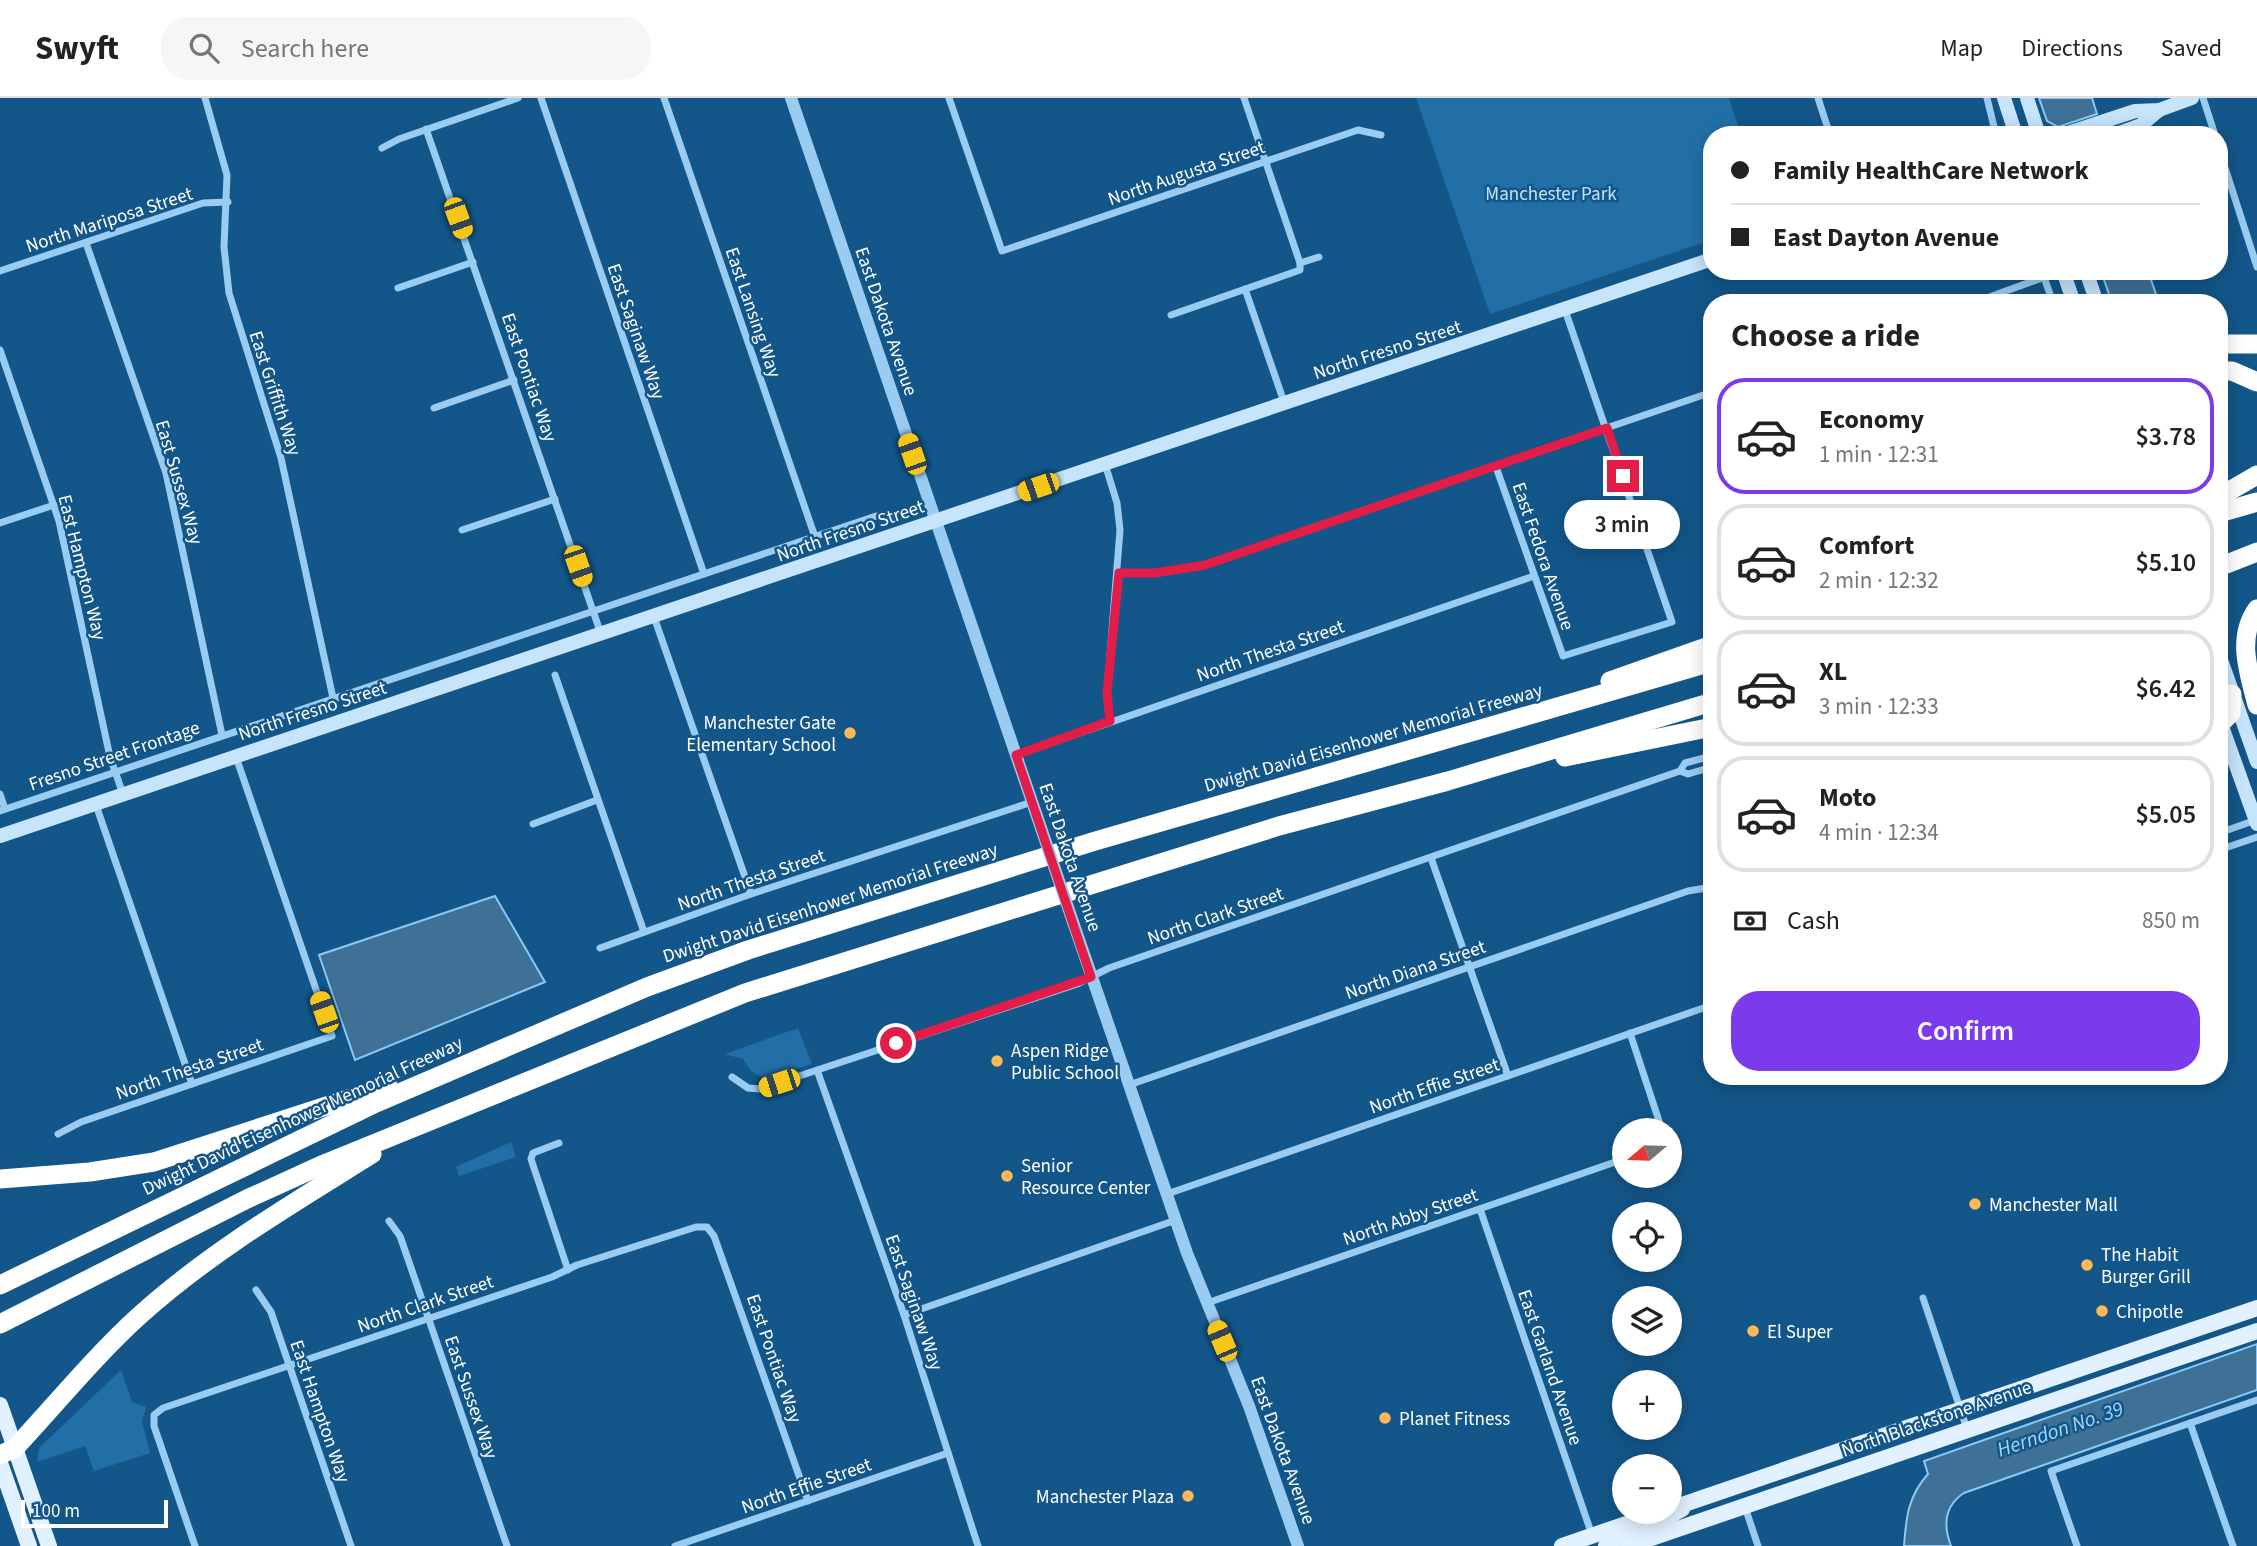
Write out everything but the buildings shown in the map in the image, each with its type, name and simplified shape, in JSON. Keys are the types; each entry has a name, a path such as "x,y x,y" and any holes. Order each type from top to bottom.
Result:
{"highway":[{"path":"2228,344 2257,344"},
{"path":"2228,372 2257,382"},
{"path":"2228,492 2257,475"},
{"path":"2228,510 2257,502"},
{"path":"2228,557 2257,550"},
{"path":"2228,563 2257,550"},
{"path":"2257,609 2248,627 2245,650 2257,705"},
{"path":"1441,741 1703,648"},
{"name":"Dwight David Eisenhower Memorial Freeway","path":"0,1285 255,1160 469,1062 647,987 748,950 1092,842 1703,665"},
{"path":"2228,715 2231,713 2232,694"},
{"path":"0,1324 247,1199 425,1121 745,993 1279,826 1448,781 1703,705"},
{"path":"1448,781 1703,729"},
{"path":"0,1179 90,1172 154,1162 280,1118 469,1062"},
{"path":"7,1452 138,1317 186,1277 244,1234 425,1121"}],"main road":[{"path":"2004,98 2013,126"},
{"path":"2026,98 2036,126"},
{"path":"2088,126 2135,111 2159,110 2192,98"},
{"path":"2138,126 2159,110"},
{"name":"North Fresno Street","path":"0,836 1703,262"},
{"path":"2228,681 2257,762"},
{"path":"2228,744 2257,822"},
{"name":"North Blackstone Avenue","path":"1682,1505 2257,1308"},
{"name":"North Blackstone Avenue","path":"1628,1546 2257,1331"},
{"path":"0,1405 7,1452 49,1546"},
{"path":"1745,1507 1745,1501 1752,1492 1793,1477 1840,1451"},
{"path":"0,1463 29,1546"},
{"path":"1606,1546 1617,1538 1655,1524 1699,1499"},
{"path":"1562,1546 1592,1541 1632,1524"}],"street":[{"name":"East Griffith Way","path":"205,98 227,175 228,202 224,247 229,293 281,458 333,698"},
{"path":"382,148 518,98"},
{"name":"East Saginaw Way","path":"541,98 704,574"},
{"name":"East Lansing Way","path":"664,98 815,537"},
{"name":"East Dakota Avenue","path":"791,98 1176,1220 1254,1419 1298,1546"},
{"name":"North Augusta Street","path":"949,98 1002,251 1358,130 1381,135"},
{"path":"1171,315 1300,270 1300,263 1244,98"},
{"path":"1818,98 1827,126"},
{"path":"1987,98 1994,126"},
{"path":"2203,98 2212,126"},
{"name":"East Pontiac Way","path":"426,130 601,634"},
{"path":"2228,177 2257,267"},
{"name":"North Mariposa Street","path":"0,271 203,203 228,202"},
{"name":"East Sussex Way","path":"86,243 166,473 222,735"},
{"path":"1300,263 1319,257"},
{"path":"398,288 474,262"},
{"path":"1998,294 2036,280"},
{"path":"1245,289 1284,403"},
{"path":"1565,310 1607,428"},
{"name":"East Hampton Way","path":"0,350 54,505 115,771 123,795"},
{"path":"434,408 514,380"},
{"path":"1119,573 1155,573 1205,565 1703,395"},
{"name":"East Fedora Avenue","path":"1496,467 1563,656 1672,622 1607,428"},
{"path":"1105,464 1117,503 1120,530 1119,573 1107,693 1110,721"},
{"path":"462,530 555,499"},
{"path":"0,523 54,505"},
{"name":"Fresno Street Frontage","path":"3,810 876,516"},
{"name":"North Thesta Street","path":"1016,755 1534,576"},
{"path":"654,617 751,894"},
{"path":"555,674 644,932"},
{"name":"North Thesta Street","path":"58,1134 81,1122 332,1036 236,756"},
{"name":"North Clark Street","path":"732,1077 748,1088 760,1089 1091,977 1680,771 1685,763 1703,758"},
{"name":"North Clark Street","path":"1680,771 1688,774 1703,770"},
{"path":"0,794 3,810"},
{"path":"533,824 597,800"},
{"name":"North Thesta Street","path":"600,948 751,894 1032,802"},
{"path":"96,805 192,1084"},
{"path":"2228,830 2257,822"},
{"path":"2228,847 2257,836"},
{"path":"1431,858 1508,1076"},
{"name":"North Diana Street","path":"1129,1085 1688,891 1703,888"},
{"name":"North Effie Street","path":"1167,1194 1703,1008"},
{"path":"1630,1033 1658,1118"},
{"name":"East Saginaw Way","path":"817,1070 904,1315 978,1546"},
{"path":"559,1143 533,1153 531,1159 568,1270"},
{"name":"North Abby Street","path":"1207,1303 1612,1163"},
{"name":"East Garland Avenue","path":"1480,1209 1592,1541"},
{"path":"904,1315 1176,1220"},
{"name":"East Sussex Way","path":"389,1221 400,1237 507,1546"},
{"name":"North Clark Street","path":"195,1546 154,1426 154,1415 163,1408 638,1244 696,1227 707,1227"},
{"name":"East Pontiac Way","path":"707,1227 737,1295 808,1501"},
{"name":"East Hampton Way","path":"256,1290 271,1312 351,1546"},
{"path":"1923,1298 1968,1429"},
{"path":"2077,1546 2051,1471 2257,1400"},
{"path":"2190,1423 2234,1546"},
{"name":"North Effie Street","path":"675,1546 948,1453"},
{"path":"1745,1507 1758,1546"}],"green space":[{"name":"Manchester Park","path":"1416,98 1729,98 1738,126 1703,126 1703,243 1490,314"},
{"path":"798,1028 812,1064 765,1079 751,1071 743,1059 725,1054"},
{"path":"511,1142 516,1157 459,1176 456,1167"},
{"path":"121,1370 132,1402 146,1407 142,1421 150,1453 94,1471 85,1446 37,1462 39,1448"}],"water":[{"path":"2039,98 2092,98 2097,114 2061,126 2047,121"},
{"path":"2104,280 2151,280 2156,294 2109,294"},
{"path":"495,896 545,982 355,1060 319,955"},
{"name":"Herndon No. 39","path":"2257,1344 2257,1390 1964,1493 1952,1504 1947,1516 1951,1546 1904,1546 1912,1499 1928,1474 1924,1461"}],"place":[{"name":"Manchester Gate Elementary School","path":"850,733"},
{"name":"Aspen Ridge Public School","path":"997,1061"},
{"name":"Senior Resource Center","path":"1007,1176"},
{"name":"Manchester Mall","path":"1975,1204"},
{"name":"The Habit Burger Grill","path":"2087,1265"},
{"name":"Chipotle","path":"2102,1311"},
{"name":"El Super","path":"1753,1331"},
{"name":"Planet Fitness","path":"1385,1418"},
{"name":"Manchester Plaza","path":"1188,1496"}],"route":[{"path":"896,1043 1077,984 1091,977 1016,755 1110,721 1107,693 1119,573 1155,573 1205,565 1607,428 1623,476"}]}
